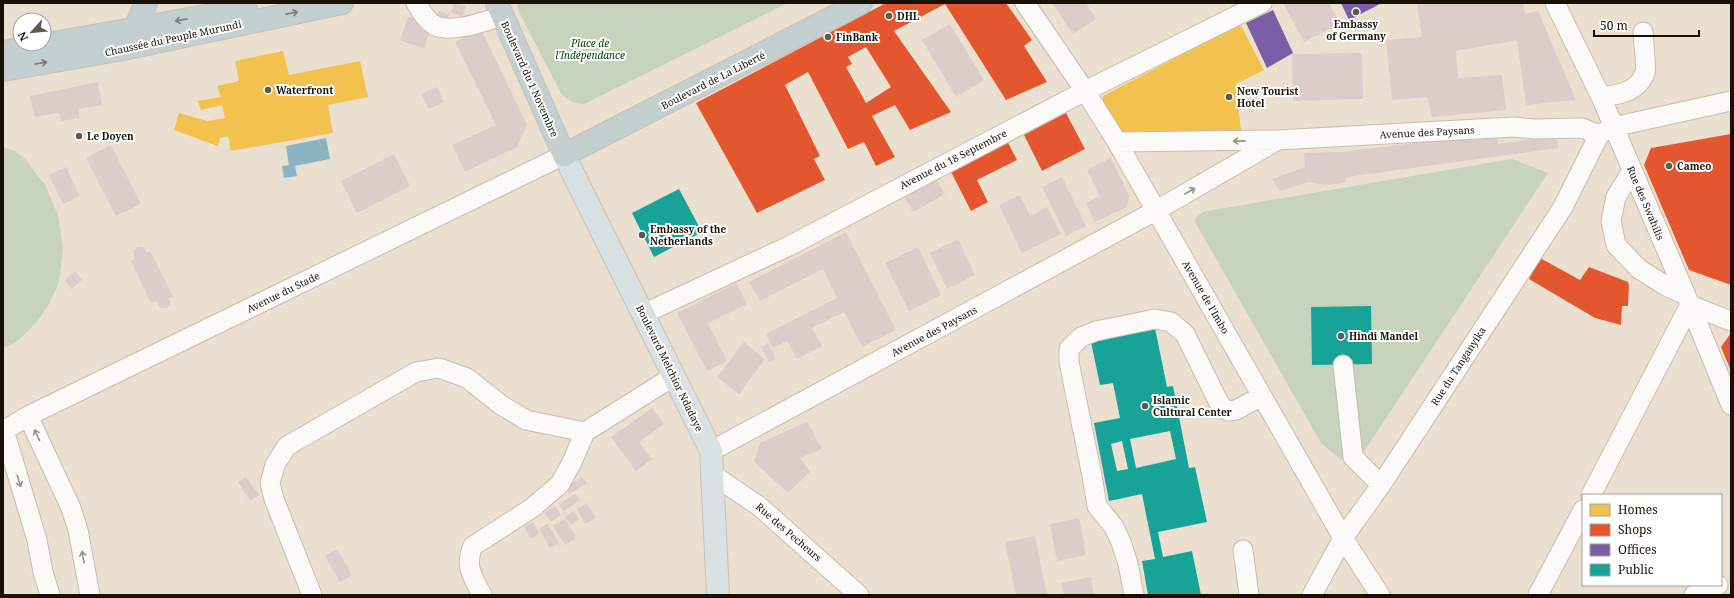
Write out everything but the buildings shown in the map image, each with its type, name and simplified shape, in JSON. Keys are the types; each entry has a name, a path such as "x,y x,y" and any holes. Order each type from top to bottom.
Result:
{"highway":[{"path":"135,28 146,3"},
{"name":"Chaussée du Peuple Murundi","path":"234,13 274,3"},
{"name":"Chaussée du Peuple Murundi","path":"3,52 210,16 342,3"},
{"name":"Boulevard de La Liberté","path":"564,155 816,28 862,3"},
{"name":"Boulevard du 1 Novembre","path":"499,9 564,155"},
{"name":"Chaussée du Peuple Murundi","path":"3,70 123,49 210,16"}],"main road":[{"name":"Boulevard Melchior Ndadaye","path":"564,155 711,452 718,595"}],"street":[{"path":"416,3 425,18 435,26 458,28 480,23 499,9"},
{"name":"Avenue de l'Imbo","path":"1025,3 1085,91 1117,142 1343,538 1380,595"},
{"name":"Avenue du 18 Septembre","path":"643,314 789,246 1085,91 1262,3"},
{"name":"Rue des Swahilis","path":"1555,3 1601,97 1606,131 1632,171 1688,300 1731,405"},
{"path":"1601,97 1622,94 1636,86 1645,72 1643,32"},
{"path":"1606,131 1731,101"},
{"name":"Avenue des Paysans","path":"1117,142 1278,140 1514,127 1534,129 1582,128 1606,131"},
{"name":"Rue du Tanganyika","path":"1312,595 1343,538 1380,485 1563,207 1606,131"},
{"name":"Avenue des Paysans","path":"711,452 1157,210 1278,140"},
{"name":"Avenue du Stade","path":"3,431 28,416 564,155"},
{"path":"1632,171 1616,197 1611,221 1616,245 1639,269 1688,300 1731,321"},
{"path":"1591,494 1688,300"},
{"path":"1134,595 1128,564 1121,542 1114,528 1096,506 1092,476 1069,362 1069,349 1081,337 1096,331 1155,319 1171,322 1185,334 1220,404 1228,411 1236,410 1262,396"},
{"path":"1343,365 1353,457 1380,485"},
{"path":"312,595 274,500 270,483 275,465 287,446 416,372 439,368 467,378 501,405 526,420 584,432"},
{"path":"482,595 470,573 469,555 473,546 532,508 560,484 572,462 584,432 674,376"},
{"path":"28,416 71,508 78,530 90,595"},
{"path":"3,431 37,540 43,572 50,595"},
{"name":"Rue des Pecheurs","path":"713,475 759,506 859,595"},
{"path":"1538,595 1582,512"},
{"path":"1243,550 1249,595"},
{"path":"1694,595 1716,586"}],"path":[{"path":"627,28 688,3"},
{"path":"608,10 622,19 627,28 629,40 627,48 618,60 609,65 596,65 585,61 578,54 574,45 573,35 576,24 589,12 608,10"}],"green space":[{"name":"Place de l'Indépendance","path":"517,3 788,3 584,104 574,103 562,95 519,12"},
{"path":"3,147 15,151 25,159 45,185 58,215 63,248 59,282 49,304 37,322 21,338 13,344 3,348"},
{"path":"1512,159 1548,173 1363,453 1341,460 1321,443 1194,220 1202,212"}],"water":[{"path":"326,138 330,159 295,166 297,176 284,178 282,166 289,165 286,146"}],"place":[{"name":"Embassy of Germany","path":"1356,12"},
{"name":"DHL","path":"889,16"},
{"name":"FinBank","path":"828,37"},
{"name":"Waterfront","path":"268,90"},
{"name":"New Tourist Hotel","path":"1229,97"},
{"name":"Le Doyen","path":"79,136"},
{"name":"Cameo","path":"1669,166"},
{"name":"Embassy of the Netherlands","path":"642,235"},
{"name":"Hindi Mandel","path":"1341,336"},
{"name":"Islamic Cultural Center","path":"1145,406"}]}
